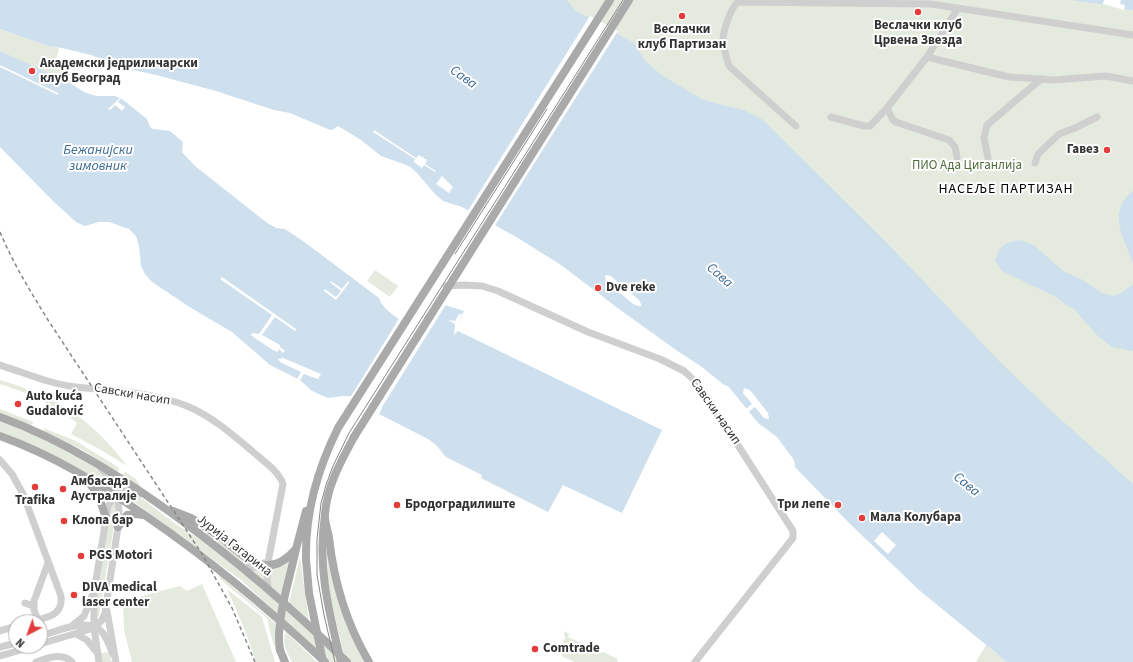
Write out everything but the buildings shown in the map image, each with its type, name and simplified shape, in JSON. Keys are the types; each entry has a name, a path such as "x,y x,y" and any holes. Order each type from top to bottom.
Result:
{"main road":[{"path":"324,662 308,579 306,552 310,506 320,467 338,428 610,0"},
{"path":"341,662 328,606 322,570 324,515 333,481 354,437 630,0"},
{"name":"Јурија Гагарина","path":"0,417 70,447 148,496 242,566 307,622 348,662"},
{"name":"Јурија Гагарина","path":"0,436 46,455 82,474 116,495 179,539 228,576 277,617 324,662"},
{"path":"82,474 97,492 102,502 106,518"},
{"path":"285,662 280,650 280,621 302,524 310,506"},
{"path":"167,510 191,518 255,563 262,565 273,565 281,563 296,549"},
{"path":"118,527 128,515 144,515"},
{"path":"324,515 334,575 348,619 369,662"}],"street":[{"path":"796,126 729,66 724,53 723,38 732,9 739,0 931,4 1133,35"},
{"path":"831,117 864,126 870,126 887,108 927,57 958,8"},
{"path":"927,57 1003,75 1041,79 1071,79 1106,76 1133,81"},
{"path":"988,158 984,138 987,125 1041,79"},
{"path":"887,108 893,120 896,122 949,140 955,147 957,157"},
{"path":"1036,163 1038,154 1059,134 1097,117"},
{"name":"Савски насип","path":"446,286 482,286 498,291 588,332 660,359 678,368 692,377 696,382 701,392 734,439 793,531 793,538 695,662"},
{"name":"Савски насип","path":"0,365 53,382 75,387 104,389 155,397 170,401 195,410 223,428 275,472 282,480 283,487 269,557 267,579 268,588"},
{"path":"0,460 12,474 23,494 61,596 61,605 55,614 48,616"},
{"path":"48,642 94,627 103,617 106,607 118,527 119,509 116,495 107,475 96,462"},
{"path":"98,659 94,627 94,592 108,507 116,495 131,491 148,496"},
{"path":"242,566 253,568 259,567 265,563 269,557"},
{"path":"36,614 33,606 34,601 48,563"},
{"path":"70,628 84,616 94,592"},
{"path":"25,603 33,606"},
{"path":"106,607 113,654"},
{"path":"48,634 85,624 94,627 102,632 116,662"},
{"path":"76,634 90,642 98,659"},
{"path":"36,662 60,656 72,662"}],"green space":[{"name":"ПИО Ада Циганлија","path":"519,0 1133,0 1133,528"},
{"name":"Академски једриличарски клуб Београд","path":"0,29 42,44 59,48 54,68 72,74 70,83 0,78"},
{"path":"375,270 398,286 390,297 367,281"},
{"path":"0,380 39,394 71,411 100,435 114,449 127,466 71,434 77,423 68,416 21,391 0,384"},
{"path":"0,409 33,422 32,426 0,413"},
{"path":"0,421 41,438 89,462 100,471 109,482 106,485 54,456 0,432"},
{"path":"43,428 74,440 118,467 118,472 81,449 44,431"},
{"path":"125,472 136,479 141,487 123,475"},
{"path":"123,494 138,496 237,566 313,633 343,662 330,662 241,580"},
{"path":"115,503 115,520 99,616 96,615 96,600 110,512 113,504"},
{"path":"184,518 207,531 254,566 243,565"},
{"path":"327,552 338,599 366,662 352,662 344,655 328,587"},
{"path":"300,557 309,622 289,603"},
{"path":"291,559 281,597 269,585 271,568"},
{"path":"263,567 266,569 265,583 248,569"},
{"path":"218,574 275,623 277,642 284,662 280,662 271,636 267,618 221,580"},
{"path":"202,584 236,662 132,662 124,630 123,601 180,586 187,591"},
{"path":"227,589 262,617 275,662 256,662 245,630"},
{"path":"564,631 569,634 568,637 600,651 600,653 603,652 618,659 617,662 575,662 563,657 560,651 565,638"},
{"path":"286,632 317,662 292,662 287,652 284,640"},
{"path":"986,645 1007,662 976,662"},
{"path":"99,650 102,653 109,652 112,662 102,662"}],"water":[{"name":"Сава","path":"0,0 567,0 575,10 634,43 645,61 663,76 702,99 744,110 763,120 888,244 1000,362 1047,407 1133,484 1133,662 1007,662 919,590 848,522 795,467 794,460 777,437 758,423 729,387 619,309 561,265 518,238 462,207 443,201 409,166 381,156 361,140 338,126 330,130 290,113 274,110 216,91 129,69 91,55 48,46 0,29"},
{"path":"1071,0 1133,0 1133,10 1121,9 1102,4"},
{"name":"Бежанијски зимовник","path":"0,51 70,83 84,92 96,96 115,96 122,99 147,119 150,127 153,129 170,131 183,142 182,152 195,166 266,222 276,228 285,229 303,241 379,298 385,308 396,317 419,328 442,304 464,311 458,324 458,331 662,430 622,513 563,485 548,512 481,478 482,475 446,457 436,445 428,439 379,414 382,409 382,400 377,397 343,396 328,398 312,391 300,380 270,365 232,332 191,308 152,282 145,274 141,266 139,246 136,236 129,229 109,222 99,222 85,226 76,222 53,201 0,147"},
{"path":"1133,191 1133,263 1122,235 1119,216 1120,208 1125,199"},
{"path":"1020,240 1034,245 1063,271 1083,280 1102,293 1114,296 1123,292 1133,284 1133,351 1112,347 1098,336 1073,308 1069,307 1054,296 1002,271 995,260 1001,247 1007,243"}],"pier":[{"path":"1104,0 1121,0 1120,4 1125,5 1124,10 1103,4"},
{"path":"590,16 618,31 494,227 467,212"},
{"path":"0,65 58,93 58,95 0,67"},
{"path":"120,98 118,102 125,107 122,111 115,105 110,110 108,109"},
{"path":"374,130 416,158 419,155 427,160 425,164 436,171 435,172 424,165 422,168 414,162 415,159 373,132"},
{"path":"442,176 453,187 449,193 436,184"},
{"path":"605,275 611,276 639,300 642,306 633,304 606,281"},
{"path":"222,277 296,329 295,331 275,317 262,335 280,345 280,347 285,351 283,353 279,349 277,352 273,350 251,335 253,333 259,334 272,315 220,279"},
{"path":"331,281 342,289 348,281 349,283 336,300 324,291 325,289 336,297 341,291 330,282"},
{"path":"442,302 447,303 377,415 380,408 380,401 376,399 350,398 400,317 405,321 420,326"},
{"path":"459,314 462,314 458,324 458,331 454,335 455,324 448,320 455,321"},
{"path":"283,358 321,374 318,379 304,374 300,380 297,379 301,372 280,362 278,359"},
{"path":"744,388 750,390 768,413 769,419 764,418 755,407 748,412 746,409 752,404 743,393"},
{"path":"882,532 896,545 888,554 874,541"}],"tram line":[{"path":"335,662 324,615 317,575 317,539 321,503 333,466 349,433 623,0"},
{"path":"455,254 547,109"}],"railway":[{"path":"0,232 16,266 48,320 202,554 232,608 255,662"}],"place":[{"name":"Веслачки клуб Црвена Звезда","path":"918,12"},
{"name":"Веслачки клуб Партизан","path":"682,16"},
{"name":"Академски једриличарски клуб Београд","path":"32,71"},
{"name":"Гавез","path":"1107,150"},
{"name":"Dve reke","path":"598,288"},
{"name":"Auto kuća Gudalović","path":"18,404"},
{"name":"Trafika","path":"35,487"},
{"name":"Амбасада Аустралије","path":"63,489"},
{"name":"Бродоградилиште","path":"397,505"},
{"name":"Три лепе","path":"838,505"},
{"name":"Мала Колубара","path":"862,518"},
{"name":"Клопа бар","path":"64,521"},
{"name":"PGS Motori","path":"81,556"},
{"name":"DIVA medical laser center","path":"74,595"},
{"name":"Comtrade","path":"535,649"}],"district":[{"name":"НАСЕЉЕ ПАРТИЗАН","path":"1006,190"}]}
